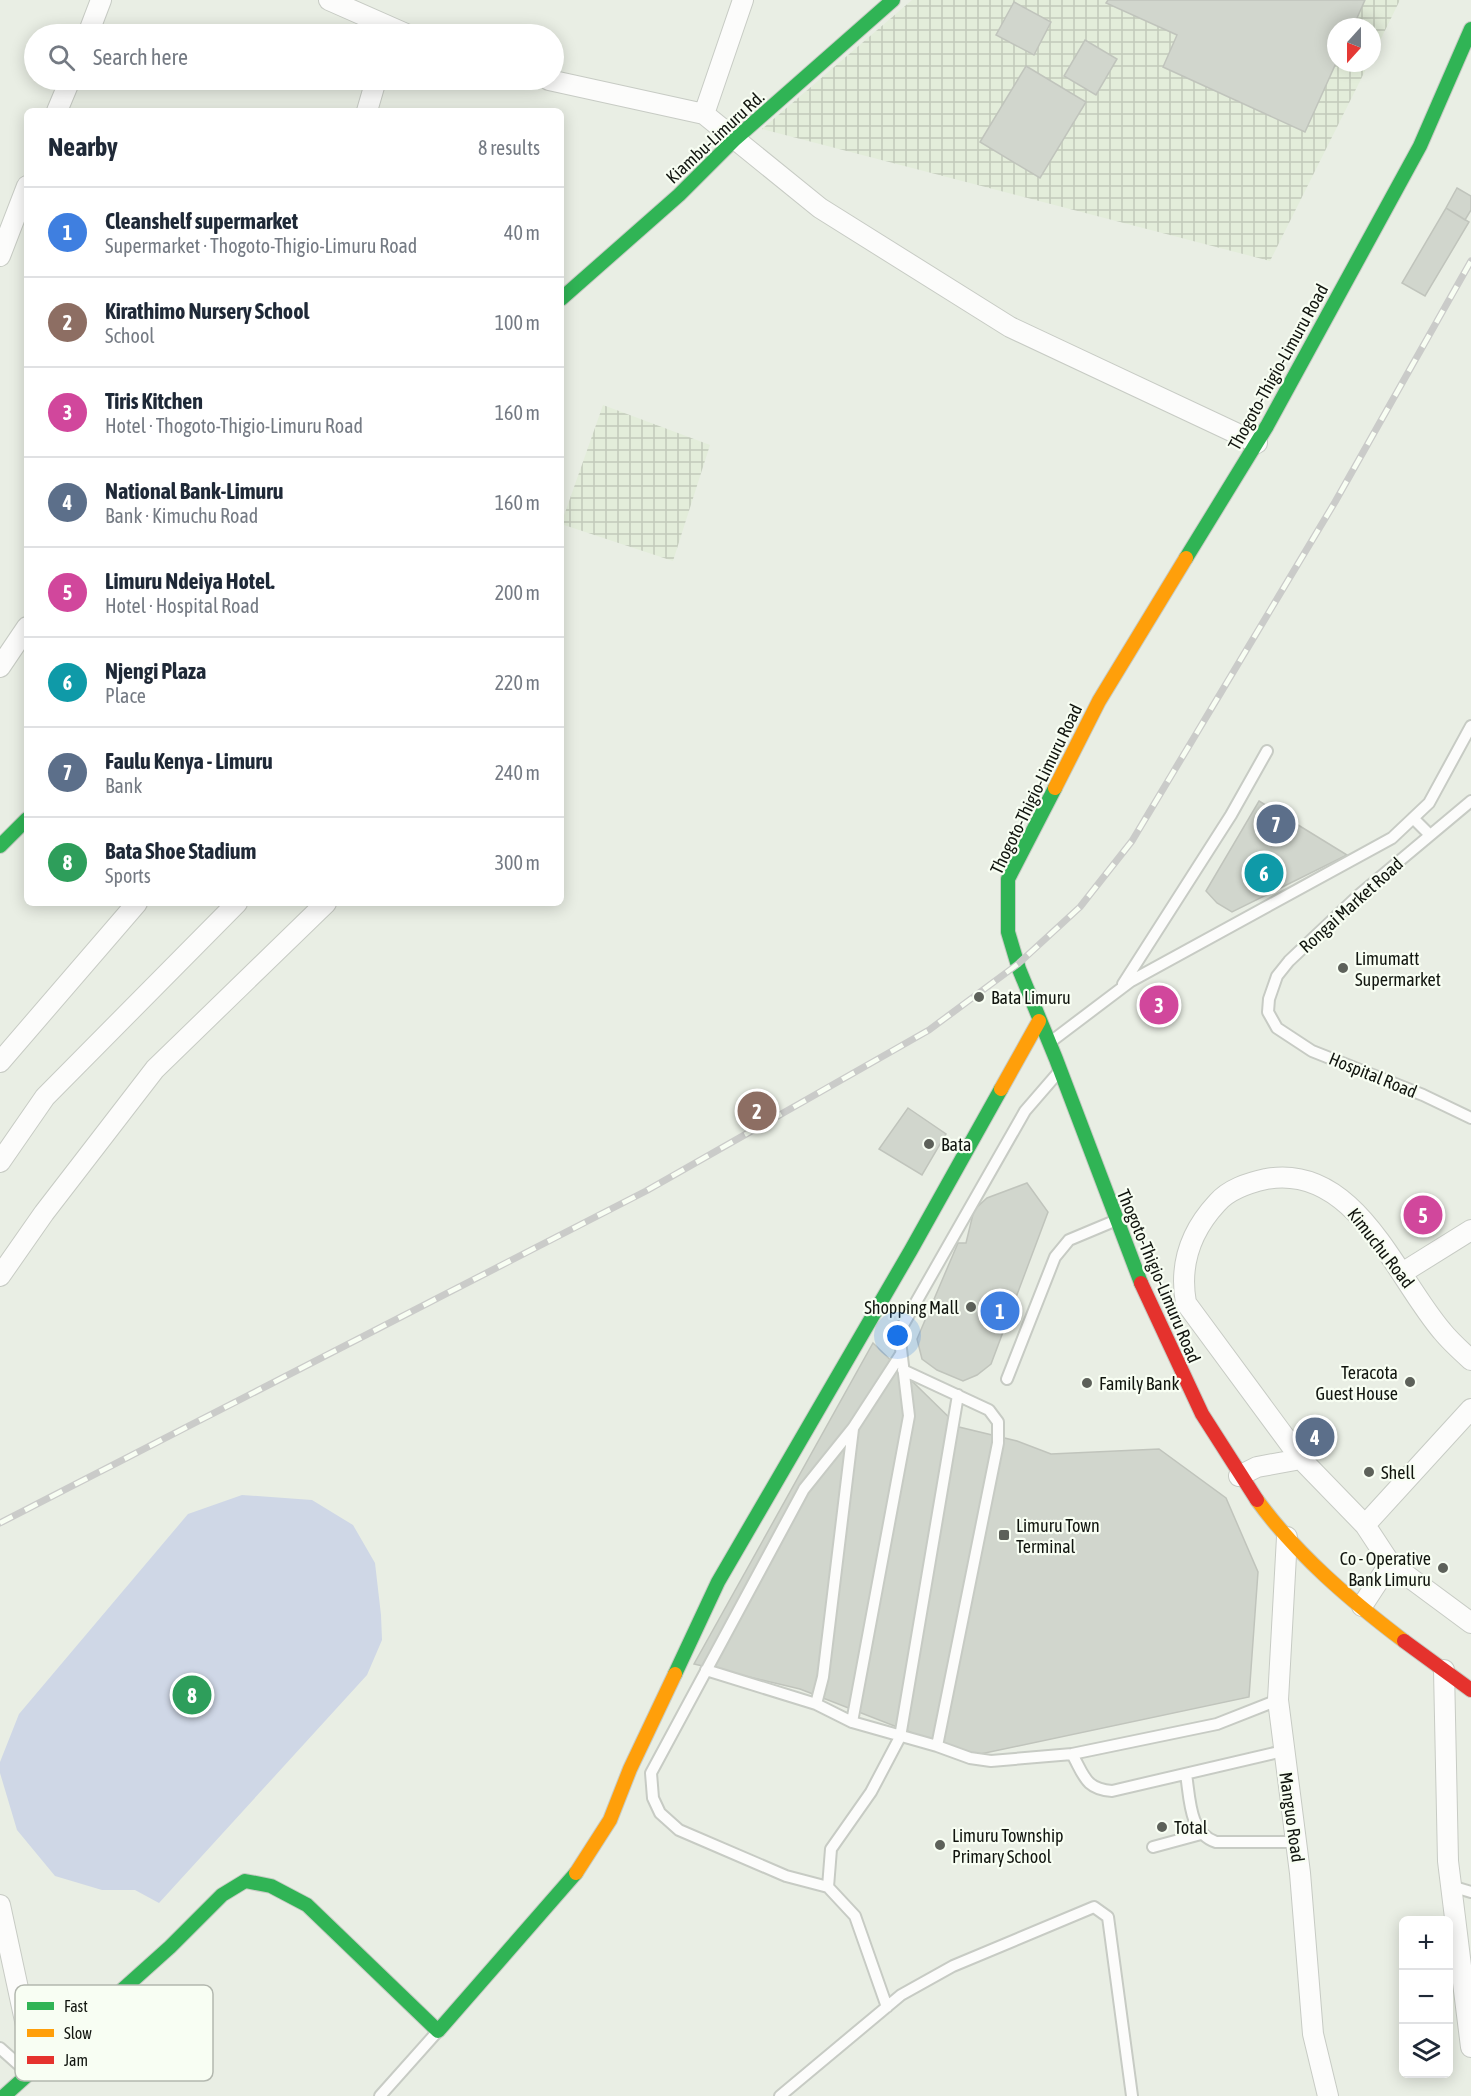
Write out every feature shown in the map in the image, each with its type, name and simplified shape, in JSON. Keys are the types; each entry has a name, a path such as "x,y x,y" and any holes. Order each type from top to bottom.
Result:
{"main road":[{"name":"Kiambu-Limuru Rd.","path":"564,296 679,195 734,140 845,45 893,0"},
{"name":"Thogoto-Thigio-Limuru Road","path":"1471,29 1440,105 1420,146 1257,443 1100,701 1008,879 1008,931 1039,1021 1061,1069 1115,1221 1167,1346 1196,1404 1239,1476 1287,1536 1327,1577 1471,1690"},
{"path":"0,846 24,822"},
{"path":"127,1985 170,1947 222,1895 245,1881 271,1886 307,1905 390,1982 438,2031 574,1876 610,1820 630,1769 718,1582 911,1250 1039,1021"},
{"path":"4,2096 20,2081"}],"street":[{"path":"92,24 101,0"},
{"path":"329,0 382,24"},
{"path":"704,114 743,0"},
{"path":"366,17 370,24"},
{"path":"564,83 704,114 820,208 1010,327 1257,443"},
{"path":"58,108 66,90"},
{"path":"368,108 373,90"},
{"path":"0,256 24,194"},
{"path":"0,667 24,631"},
{"path":"0,1062 134,906"},
{"path":"0,1162 45,1097 234,906"},
{"path":"0,1276 44,1213 155,1069 323,906"},
{"name":"Kimuchu Road","path":"1471,1360 1441,1331 1402,1273 1345,1202 1320,1184 1297,1177 1276,1177 1247,1183 1221,1198 1201,1220 1185,1259 1182,1281 1186,1303 1301,1459 1365,1525 1390,1563 1471,1623"},
{"path":"1402,1273 1471,1230"},
{"path":"1365,1525 1471,1409"},
{"path":"1239,1476 1257,1467 1301,1459"},
{"name":"Manguo Road","path":"1287,1536 1278,1700 1295,1842 1313,2034 1328,2096"},
{"path":"1362,1606 1390,1563"},
{"path":"1444,1670 1448,1861 1471,2047"},
{"path":"0,1905 16,1985"}],"lane":[{"name":"Rongai Market Road","path":"1050,1042 1120,989 1392,838 1429,803 1471,726"},
{"path":"1120,989 1231,815 1267,752"},
{"name":"Rongai Market Road","path":"1277,1028 1268,1012 1269,999 1277,976 1289,961 1360,894 1471,801"},
{"path":"1413,818 1430,835"},
{"name":"Hospital Road","path":"1277,1028 1312,1051 1422,1095 1471,1118"},
{"path":"852,1722 909,1416 899,1332 1024,1111 1061,1069"},
{"path":"1007,1379 1055,1257 1069,1240 1115,1221"},
{"path":"887,2007 855,1916 828,1887 786,1876 679,1830 660,1813 653,1798 651,1773 804,1489 853,1428 901,1354"},
{"path":"903,1370 989,1410 998,1422 998,1443 937,1746"},
{"path":"828,1887 831,1849 871,1792 900,1737 958,1395"},
{"path":"816,1704 823,1677 853,1428"},
{"path":"706,1670 816,1704 852,1722 937,1746 970,1758 991,1761 1072,1754 1217,1725 1278,1700"},
{"path":"1072,1754 1088,1784 1098,1790 1112,1791 1284,1751"},
{"path":"1185,1774 1196,1825 1201,1834 1216,1842 1295,1842"},
{"path":"1153,1847 1201,1834"},
{"path":"1451,1886 1471,1892"},
{"path":"780,2096 901,1995 953,1966 1094,1907 1108,1917 1132,2096"},
{"path":"380,2096 438,2031"},
{"path":"0,2048 15,2058"}],"shaded area":[{"path":"912,0 1400,0 1381,39 1381,18 1327,18 1327,72 1364,72 1270,261 762,129"},
{"path":"603,405 710,445 673,561 564,525 564,516"},
{"path":"242,1495 312,1500 353,1525 375,1563 381,1615 382,1640 367,1675 159,1903 135,1890 102,1890 55,1876 17,1830 0,1773 0,1762 19,1714 188,1514"}],"building":[{"path":"1108,0 1365,0 1357,18 1327,18 1327,72 1332,72 1305,132 1163,67 1177,35 1106,3"},
{"path":"1014,2 1051,22 1034,55 996,35"},
{"path":"1085,40 1117,59 1096,95 1064,76"},
{"path":"1026,66 1086,102 1040,178 980,142"},
{"path":"1457,188 1471,196 1471,210 1465,220 1446,208"},
{"path":"1446,208 1469,222 1425,296 1402,283"},
{"path":"1259,801 1347,855 1232,912 1217,903 1206,891"},
{"path":"908,1108 946,1134 922,1175 879,1149"},
{"name":"Shopping Mall","path":"1027,1183 1048,1212 991,1364 977,1375 963,1381 937,1370 922,1359 917,1339 958,1243 966,1243 974,1210 987,1198"},
{"name":"Limuru Town Terminal","path":"873,1343 959,1427 1017,1441 1051,1454 1159,1449 1226,1498 1258,1572 1249,1697 971,1756 800,1689 694,1664"}],"railway":[{"path":"0,1523 646,1191 929,1030 1018,964 1080,907 1132,841 1335,502 1471,261"}],"traffic: fast":[{"path":"564,296 679,195 734,140 893,0"},
{"path":"1186,558 1267,426 1420,146 1471,29"},
{"path":"1055,788 1008,879 1008,932 1019,969 1056,1059 1141,1283"},
{"path":"0,846 24,822"},
{"path":"675,1674 718,1582 911,1250 1001,1089"},
{"path":"128,1985 222,1895 245,1881 271,1886 307,1905 438,2031 576,1873"},
{"path":"4,2096 21,2081"}],"traffic: slow":[{"path":"1055,788 1099,701 1186,558"},
{"path":"1001,1089 1039,1021"},
{"path":"1257,1500 1289,1539 1325,1576 1404,1641"},
{"path":"576,1873 610,1820 630,1769 675,1674"}],"traffic: jam":[{"path":"1141,1283 1202,1414 1257,1500"},
{"path":"1404,1641 1471,1690"}],"place":[{"name":"Faulu Kenya - Limuru","path":"1276,824"},
{"name":"Njengi Plaza","path":"1264,873"},
{"name":"Limumatt Supermarket","path":"1343,968"},
{"name":"Bata Limuru","path":"979,997"},
{"name":"Tiris Kitchen","path":"1159,1005"},
{"name":"Kirathimo Nursery School","path":"757,1111"},
{"name":"Bata","path":"929,1144"},
{"name":"Limuru Ndeiya Hotel.","path":"1423,1215"},
{"name":"Shopping Mall","path":"971,1307"},
{"name":"Cleanshelf supermarket","path":"1000,1311"},
{"name":"Teracota Guest House","path":"1410,1382"},
{"name":"Family Bank","path":"1087,1383"},
{"name":"National Bank-Limuru","path":"1315,1437"},
{"name":"Shell","path":"1369,1472"},
{"name":"Limuru Town Terminal","path":"1004,1535"},
{"name":"Co - Operative Bank Limuru","path":"1443,1568"},
{"name":"Bata Shoe Stadium","path":"192,1695"},
{"name":"Total","path":"1162,1827"},
{"name":"Limuru Township Primary School","path":"940,1845"}]}
